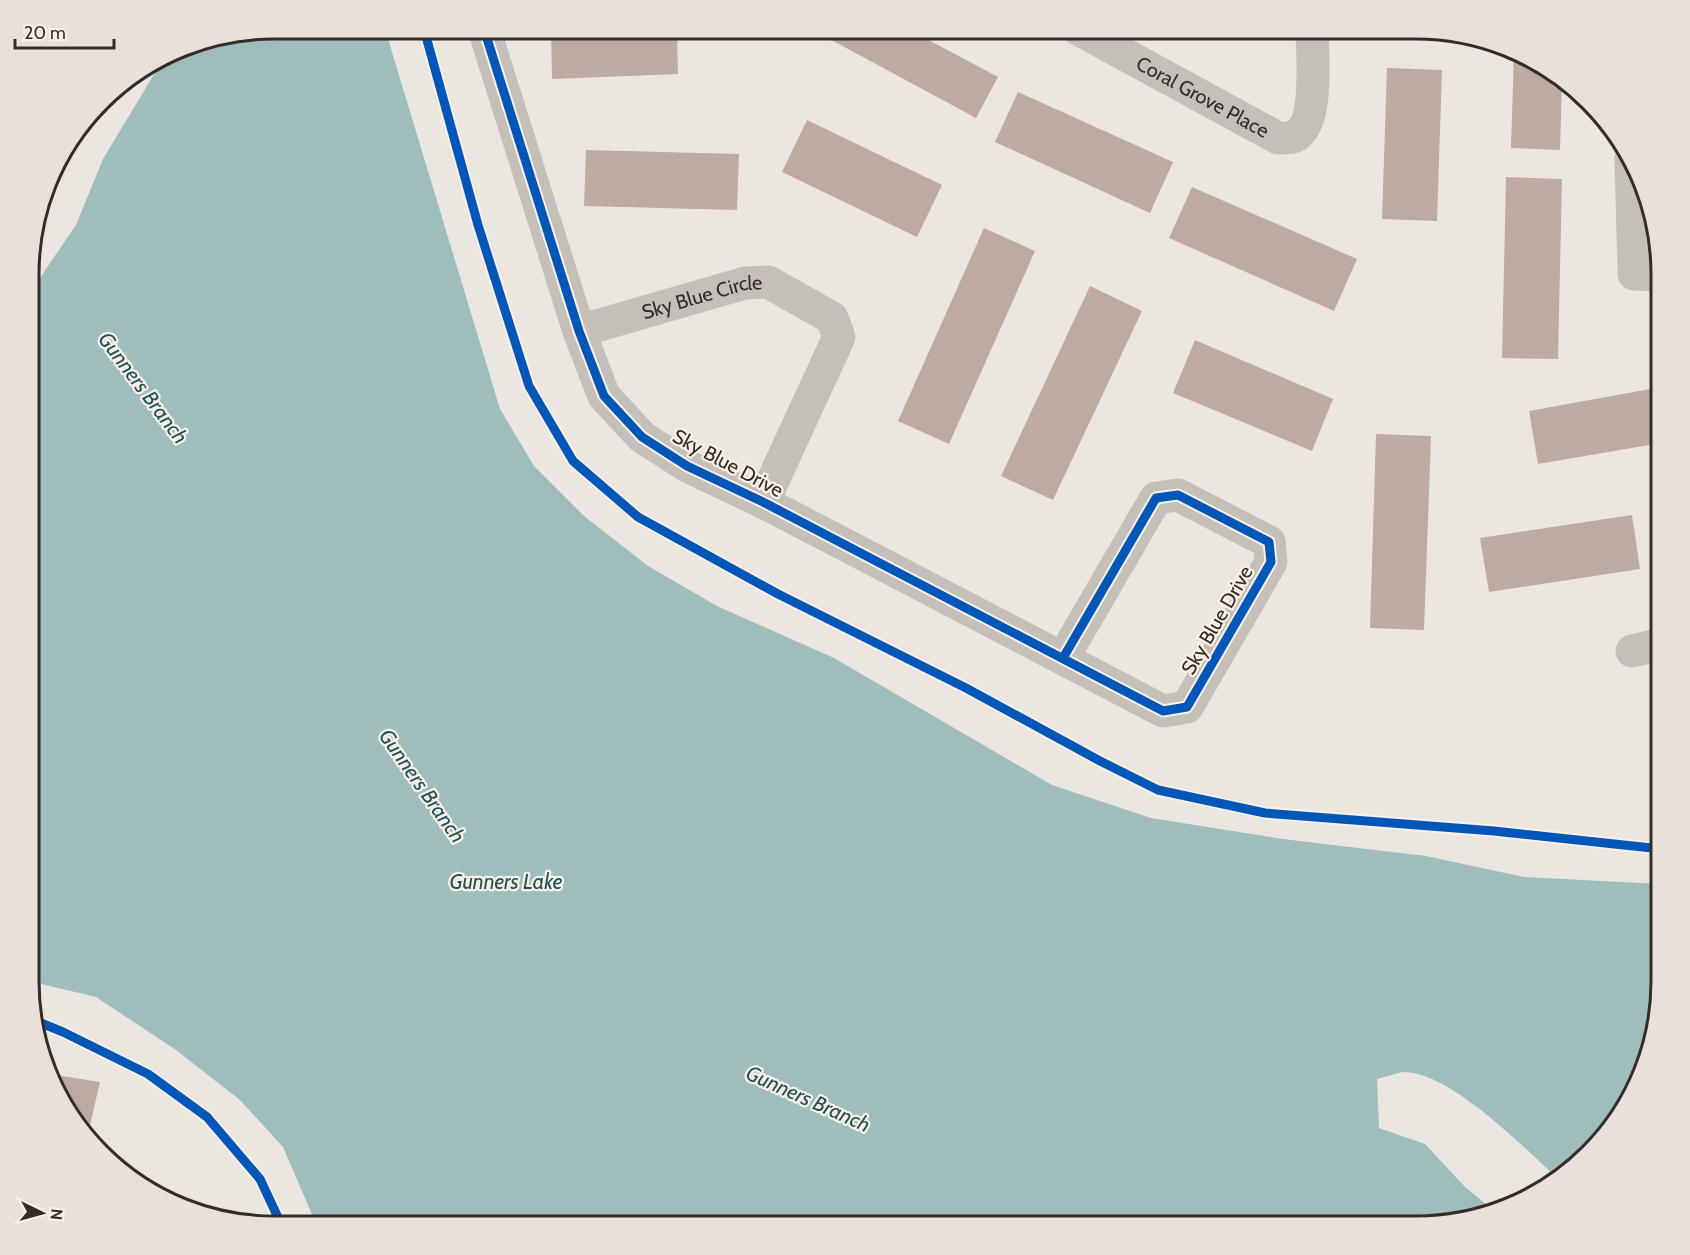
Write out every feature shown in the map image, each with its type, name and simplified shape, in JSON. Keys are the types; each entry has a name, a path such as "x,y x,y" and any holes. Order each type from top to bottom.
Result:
{"street":[{"name":"Sky Blue Drive","path":"487,39 579,331 604,396 642,437 687,466 763,502 1163,711 1187,707 1271,562 1269,542 1178,495 1156,498 1063,658"},
{"name":"Coral Grove Place","path":"1096,39 1278,138 1294,137 1305,126 1311,110 1312,39"},
{"path":"1632,181 1634,274 1651,275"},
{"name":"Sky Blue Circle","path":"579,331 745,284 768,282 832,318 839,337 763,502"}],"water":[{"name":"Gunners Lake","path":"388,39 500,409 534,466 584,516 648,566 717,606 834,658 1052,785 1151,818 1283,839 1426,856 1524,877 1651,883 1649,1011 1639,1056 1627,1085 1611,1111 1593,1136 1571,1158 1551,1172 1505,1130 1463,1097 1442,1084 1422,1075 1404,1072 1377,1079 1379,1128 1425,1144 1465,1187 1487,1205 1446,1214 1416,1216 313,1216 283,1147 240,1100 176,1050 96,997 39,983 39,279 76,225 103,159 155,72 184,57 213,47 244,41"}],"building":[{"path":"551,39 677,39 678,74 552,79"},
{"path":"830,39 927,39 998,77 976,118"},
{"path":"1416,39 1431,40 1378,40"},
{"path":"1514,60 1562,90 1560,150 1511,148"},
{"path":"1387,68 1442,70 1437,221 1382,219"},
{"path":"1018,92 1173,162 1150,213 995,142"},
{"path":"807,120 942,185 917,237 782,172"},
{"path":"586,150 739,154 737,210 584,206"},
{"path":"1506,177 1562,179 1558,359 1502,358"},
{"path":"1192,187 1357,259 1334,311 1169,238"},
{"path":"984,228 1035,251 949,444 898,421"},
{"path":"1090,286 1142,311 1053,500 1001,476"},
{"path":"1195,340 1333,399 1312,451 1173,393"},
{"path":"1651,389 1651,445 1538,464 1529,411"},
{"path":"1376,434 1431,436 1424,630 1370,628"},
{"path":"1632,515 1640,569 1489,592 1480,538"},
{"path":"59,1075 100,1082 90,1126"}],"cycle path":[{"path":"427,39 478,225 529,386 573,461 638,517 778,594 966,688 1158,790 1265,813 1494,831 1651,848"},
{"path":"487,39 579,331 604,396 642,437 687,466 763,502 1163,711 1187,707 1271,562 1269,542 1178,495 1156,498 1063,658"},
{"path":"43,1024 148,1074 207,1117 260,1179 277,1216"}],"water label":[{"name":"Gunners Branch","path":"143,388"},
{"name":"Gunners Branch","path":"422,786"},
{"name":"Gunners Branch","path":"808,1099"}]}
